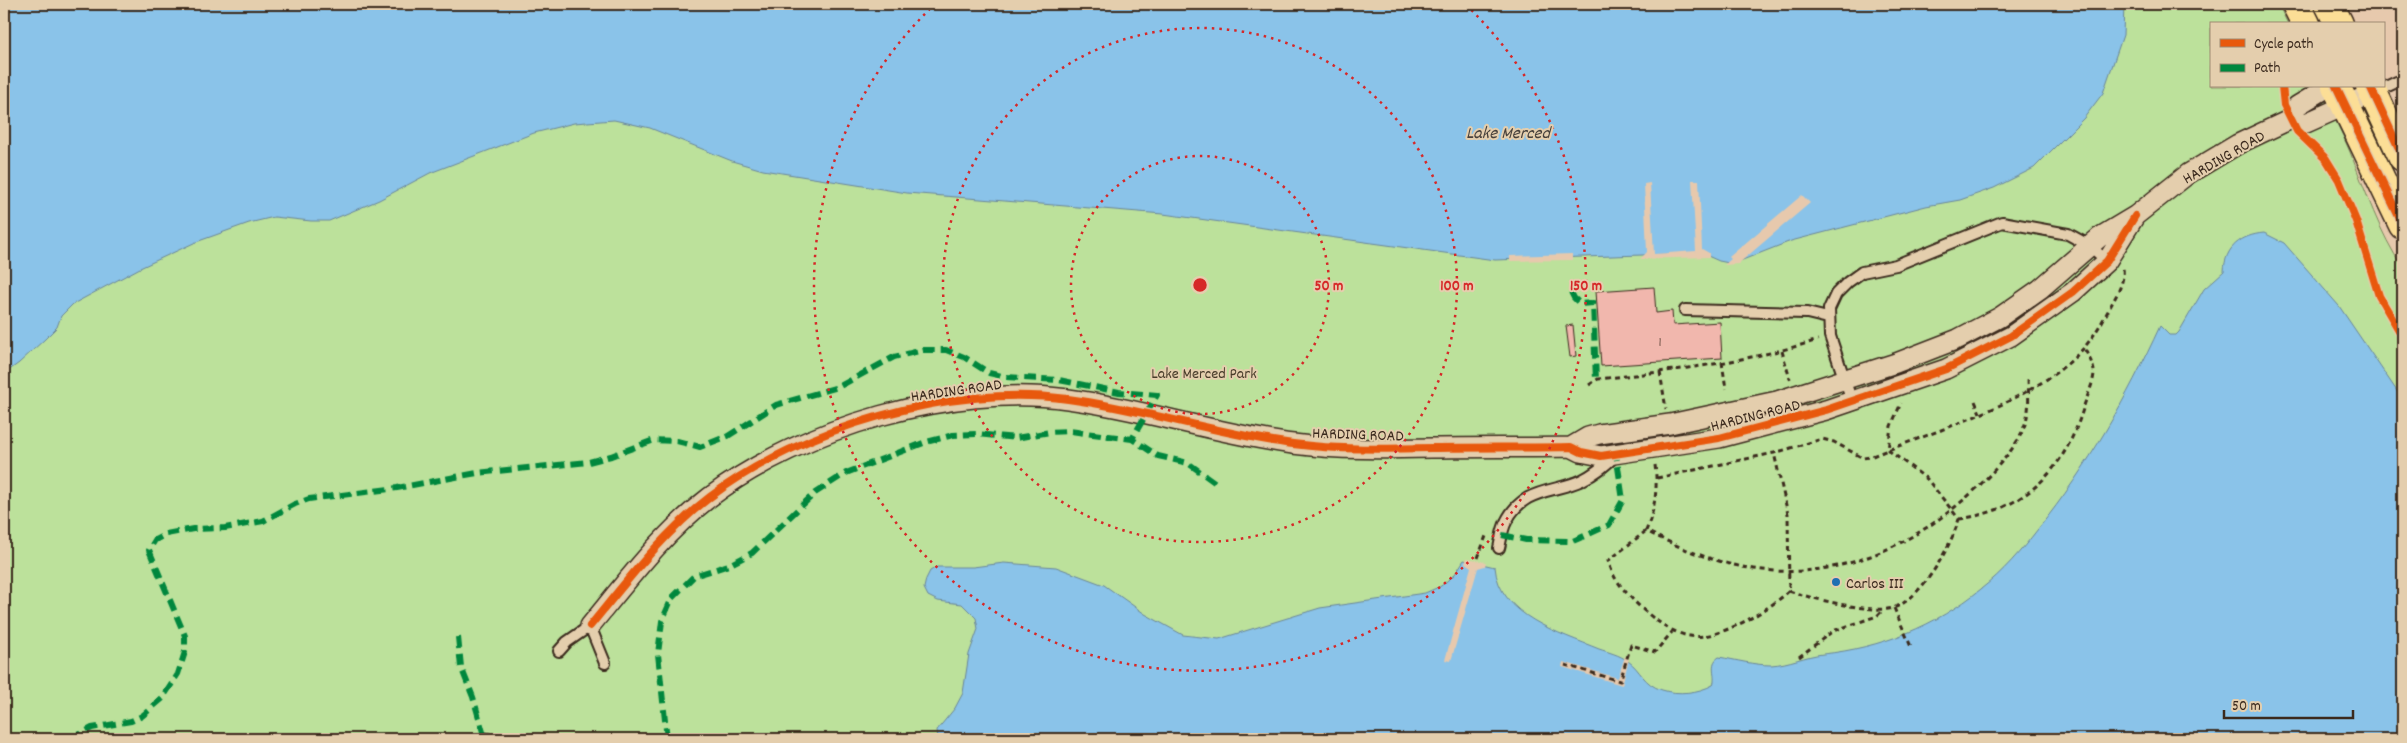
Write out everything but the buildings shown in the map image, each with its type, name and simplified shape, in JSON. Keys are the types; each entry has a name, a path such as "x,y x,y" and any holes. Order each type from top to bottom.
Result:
{"main road":[{"path":"2296,4 2305,22"},
{"path":"2330,4 2338,22"},
{"path":"2371,90 2403,157"},
{"path":"2337,93 2403,224"}],"street":[{"name":"HARDING ROAD","path":"1571,447 1583,439 1598,434 1670,424 1746,409 1846,380 1927,352 1986,324 2040,289 2116,226 2135,216 2168,189 2212,158 2291,119 2297,106 2337,93 2371,90"},
{"name":"HARDING ROAD","path":"2291,119 2306,123 2337,93"},
{"name":"HARDING ROAD","path":"590,626 667,536 710,498 734,481 818,439 875,418 958,399 1012,395 1068,399 1274,441 1337,448 1571,447 1590,455 1616,454 1674,446 1751,431 1852,402 1904,385 1961,362 2011,336 2068,296 2111,255 2135,216"}],"lane":[{"path":"2384,85 2403,78"},
{"path":"1852,402 1830,336 1828,318 1829,309 1836,294 1862,272 1896,264 2002,222 2068,234 2111,255"},
{"path":"1685,310 1807,312 1828,318"},
{"path":"1499,548 1506,521 1524,500 1547,489 1580,481 1601,469 1616,454"},
{"path":"559,651 566,642 590,626 605,663"}],"path":[{"path":"1789,591 1759,614 1733,626 1692,637 1672,632 1633,599 1617,582 1608,562 1646,530 1655,507 1657,478 1774,453 1822,439 1834,442 1863,458 1980,414 2056,372 2084,347 2096,333 2123,282 2123,265 2111,255"},
{"path":"1589,385 1598,379 1660,372 1782,351 1830,336"},
{"path":"1959,518 1980,516 2010,504 2039,484 2058,463 2068,449 2077,427 2094,372 2084,347"},
{"path":"1782,351 1795,395"},
{"path":"1722,362 1726,389"},
{"path":"1660,372 1670,424"},
{"path":"1646,530 1706,559 1737,566 1789,571 1843,564 1872,556 1899,544 1953,510 1998,467 2012,449 2024,427 2029,410 2028,374"},
{"path":"1888,450 1891,426 1905,393 1904,385"},
{"path":"1975,400 1980,414"},
{"path":"1888,450 1927,479 1959,518"},
{"path":"1774,453 1788,514 1789,591"},
{"path":"1789,591 1811,598 1884,610 1894,608 1910,598 1933,570 1953,540 1959,518"},
{"path":"1894,608 1912,650"},
{"path":"1799,657 1833,631 1877,616 1884,610"},
{"path":"1565,665 1620,681 1631,645 1655,652 1672,632"},
{"path":"485,733 527,739"}],"green space":[{"name":"Lake Merced Park","path":"4,4 2278,4 2287,22 2210,22 2210,88 2319,88 2339,127 2380,226 2403,268 2403,739 4,739"}],"water":[{"name":"Lake Merced","path":"4,4 2124,4 2123,35 2103,93 2084,118 2034,168 1994,188 1960,200 1926,206 1791,241 1740,261 1729,263 1701,253 1495,260 1163,214 907,193 763,170 732,161 650,128 614,120 574,123 534,133 430,173 379,200 329,221 274,217 249,223 196,242 140,268 73,304 61,316 57,327 19,363 4,374"},
{"path":"2264,233 2284,243 2339,306 2403,400 2403,739 938,739 937,730 955,708 963,693 969,654 978,629 976,618 962,604 938,601 928,596 924,588 926,579 930,571 937,567 973,567 1004,563 1056,567 1104,585 1145,614 1183,635 1219,639 1320,608 1425,593 1441,586 1455,574 1464,560 1495,567 1499,584 1507,598 1519,610 1534,620 1550,629 1621,657 1628,661 1646,681 1662,690 1681,693 1713,685 1713,666 1719,657 1771,665 1865,647 1886,641 1945,614 1964,602 1997,576 2032,537 2090,457 2120,406 2160,326 2169,335 2176,335 2204,289 2224,271 2227,255 2231,249 2248,236"}],"pier":[{"path":"1692,180 1699,180 1702,249 1709,253 1709,257 1640,259 1647,252 1644,184 1650,183 1654,254 1696,251"},
{"path":"1802,195 1810,203 1738,264 1724,265 1731,259 1729,257"},
{"path":"1572,254 1572,260 1510,261 1510,256"},
{"path":"1467,558 1486,562 1485,566 1478,568 1451,661 1445,660 1471,567 1465,563"},
{"path":"1625,656 1629,659 1622,685 1562,667 1563,662 1618,678"}],"marked path":[{"path":"1571,292 1580,304 1593,303 1596,381"},
{"path":"71,739 92,728 131,721 142,716 162,699 178,674 185,652 185,636 149,550 155,540 166,534 193,529 225,528 263,521 295,504 309,499 397,488 477,473 589,462 654,440 677,441 700,447 728,436 776,405 838,387 894,357 923,350 946,350 964,357 989,373 1006,377 1059,380 1119,392 1157,395 1132,439"},
{"path":"667,739 658,654 662,621 672,598 694,576 729,565 752,553 815,493 846,473 926,442 953,435 976,434 1016,438 1050,432 1070,431 1132,439 1158,456 1188,463 1217,484"},
{"path":"1502,535 1526,540 1573,541 1609,525 1623,500 1616,454"},
{"path":"458,637 461,667 473,697 485,739"}],"cycle path":[{"path":"2282,88 2284,105 2297,131 2326,159 2339,180 2356,221 2379,296 2403,337"},
{"path":"2337,88 2403,225"},
{"path":"2371,88 2403,157"},
{"path":"590,626 661,542 710,497 747,472 789,450 834,431 880,416 928,405 976,398 1023,396 1096,403 1265,440 1328,447 1380,449 1571,447 1581,452 1601,456 1719,438 1826,410 1946,369 2011,336 2073,292 2107,261 2135,216"}],"place":[{"name":"Carlos III","path":"1836,582"}]}
